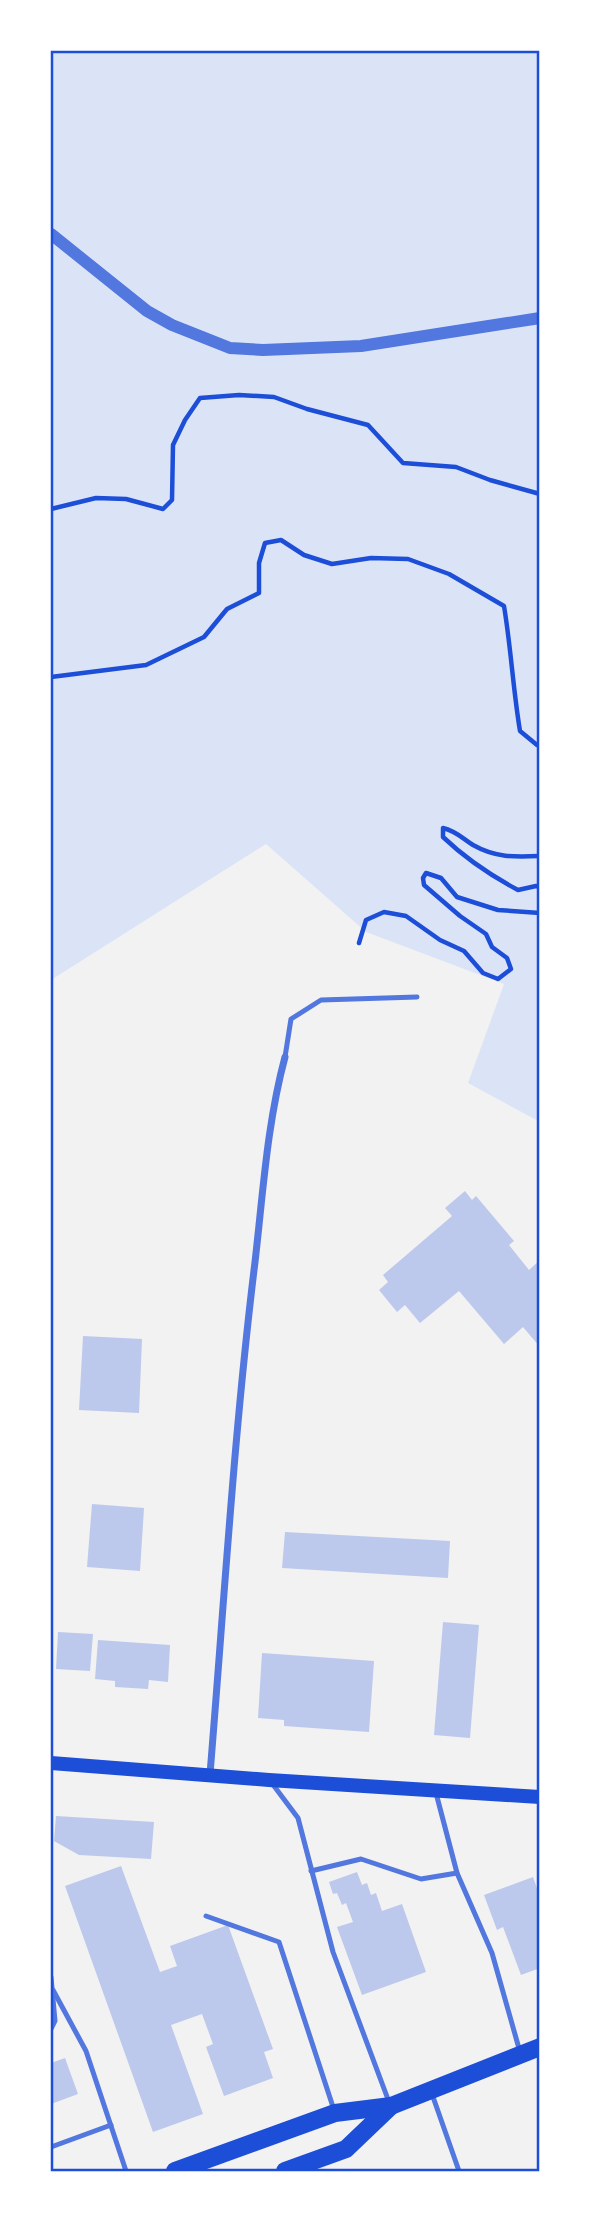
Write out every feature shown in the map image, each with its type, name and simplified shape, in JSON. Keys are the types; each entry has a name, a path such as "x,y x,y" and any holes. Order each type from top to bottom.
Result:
{"main road":[{"path":"51,1763 540,1797"},
{"path":"175,2171 335,2113 391,2106 540,2047"},
{"path":"285,2171 346,2149 391,2106"}],"street":[{"path":"51,234 146,311 172,326 230,348 262,350 361,346 540,318"},
{"path":"210,1774 247,1323 269,1139 285,1057"}],"lane":[{"path":"285,1057 291,1018 321,1000 417,997"},
{"path":"270,1780 298,1818 333,1952 391,2106"},
{"path":"436,1790 457,1873 492,1953 521,2055"},
{"path":"311,1871 361,1858 421,1879 457,1873"},
{"path":"206,1916 279,1942 335,2113"},
{"path":"51,1977 55,2021 51,2029"},
{"path":"51,1992 86,2051 126,2171"},
{"path":"431,2091 459,2171"},
{"path":"51,2147 111,2125"}],"path":[{"path":"51,509 96,498 126,499 163,509 172,500 173,445 185,420 200,398 239,395 274,397 368,425 403,463 456,467 540,494"},
{"path":"51,677 146,665 204,637 227,609 259,593 259,563 265,543 281,540 304,555 332,564 371,558 408,559 449,574 504,606 520,731 540,745"},
{"path":"540,856 499,856 472,845 454,830 443,828 443,837 461,855 491,876 518,890 540,887"},
{"path":"359,943 366,920 384,912 406,916 440,940 464,951 483,973 498,979 511,969 507,958 492,947 486,934 424,885 423,878 426,873 441,878 457,897 498,910 540,913"}],"shaded area":[{"path":"51,51 540,51 540,1122 468,1083 504,984 366,932 266,844 51,980"}],"building":[{"path":"465,1191 472,1200 476,1196 514,1241 509,1245 529,1270 540,1260 540,1347 523,1327 504,1344 459,1291 420,1323 405,1305 397,1312 379,1290 388,1282 383,1275 452,1216 445,1208"},
{"path":"83,1336 142,1339 139,1413 79,1410"},
{"path":"92,1504 144,1508 140,1571 87,1567"},
{"path":"285,1532 450,1541 448,1578 282,1568"},
{"path":"443,1622 479,1625 470,1738 434,1735"},
{"path":"58,1632 93,1634 90,1671 56,1669"},
{"path":"98,1640 170,1645 168,1682 149,1680 148,1689 115,1687 115,1681 95,1679"},
{"path":"262,1653 374,1661 369,1732 284,1726 284,1720 258,1718"},
{"path":"56,1816 154,1822 151,1859 79,1855 54,1841"},
{"path":"121,1866 160,1972 177,1966 170,1946 228,1925 273,2049 264,2052 273,2078 224,2096 206,2047 213,2044 202,2014 171,2025 203,2114 153,2132 65,1886"},
{"path":"357,1872 362,1885 367,1883 371,1895 376,1893 382,1911 402,1904 426,1972 362,1995 337,1927 353,1922 346,1903 342,1905 337,1893 333,1894 329,1882"},
{"path":"533,1877 540,1897 540,1968 521,1975 503,1927 497,1930 484,1895"},
{"path":"65,2058 78,2094 51,2104 51,2063"}]}
